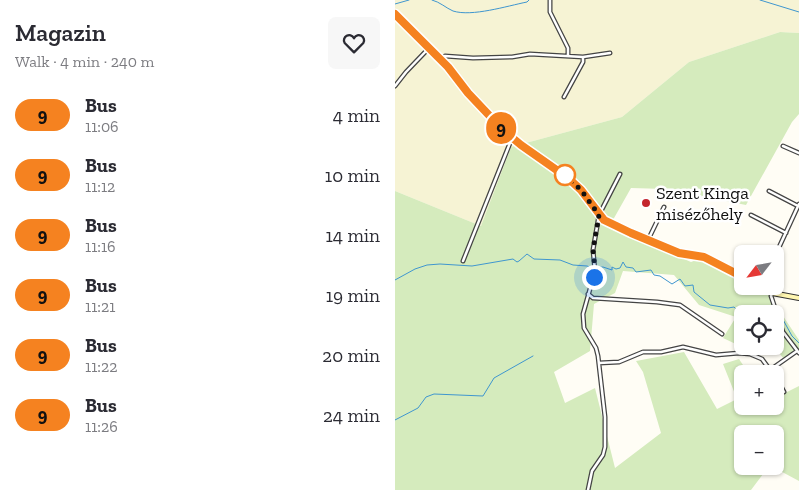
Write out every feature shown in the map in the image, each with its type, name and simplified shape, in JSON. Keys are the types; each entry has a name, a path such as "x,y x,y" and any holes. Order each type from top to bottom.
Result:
{"street":[{"path":"550,0 551,12 568,48 567,56"},
{"path":"395,14 439,58 468,93 512,138 568,178 581,190 599,215 607,222 681,254 704,257 734,272"},
{"path":"395,86 429,48"},
{"path":"439,58 445,56 473,58 512,57 530,54 583,57 610,53"},
{"path":"564,98 583,62 583,57"},
{"path":"463,261 512,138"},
{"path":"783,146 799,153"},
{"path":"588,490 592,472 603,455 605,447 605,417 596,348 586,333 583,324 583,314 595,268 593,250 599,215 620,174"},
{"path":"769,191 798,205 780,245"},
{"path":"648,240 664,207"},
{"path":"751,215 785,232"},
{"path":"588,294 593,298 680,305 722,334"},
{"path":"771,295 783,332 798,352 778,365"},
{"path":"783,295 799,298"},
{"path":"599,363 619,362 643,352 661,352 683,347 716,355 750,354 762,359 766,365"}],"shaded area":[{"path":"395,0 799,0 799,33 780,32 689,62 622,117 511,147 481,226 395,191"}],"green space":[{"path":"780,32 799,33 799,114 792,122 746,205 665,189 631,188 609,227 691,262 699,259 734,276 734,295 769,295 776,305 734,305 734,316 699,305 674,275 623,271 615,293 594,304 590,351 554,372 565,403 595,388 615,468 661,433 643,372 636,361 684,352 717,409 734,400 734,415 784,415 784,394 799,386 799,481 784,473 784,425 734,425 734,475 762,475 751,490 395,490 395,191 481,226 511,147 622,117 689,62"},
{"path":"784,318 799,340 799,350 783,358 781,355 784,355"},
{"path":"734,320 734,343 723,338"},
{"path":"739,359 743,365 734,365 734,392 723,364"}],"waterway":[{"path":"395,4 409,0"},
{"path":"432,0 461,13 500,8 529,0"},
{"path":"760,0 799,12"},
{"path":"395,280 427,265 472,266 513,259 517,262 527,254 534,259 560,260 573,265 593,268 603,267 612,270 612,267 620,268 623,262 626,267 633,268 636,272 651,270 654,275 660,276 672,284 680,279 685,286 693,285 694,292 710,305 734,307"},
{"path":"784,321 792,336 799,343"},
{"path":"395,420 418,408 426,397 434,394 483,396 494,378 533,356"}],"bus line":[{"name":"9","path":"395,14 448,67 468,93 503,130 521,145 557,168 581,190 604,220 679,253 704,257 734,272"}],"place":[{"name":"Szent Kinga misézőhely","path":"646,203"}],"route":[{"path":"565,175 581,190 599,215 593,250 594,277"}]}
